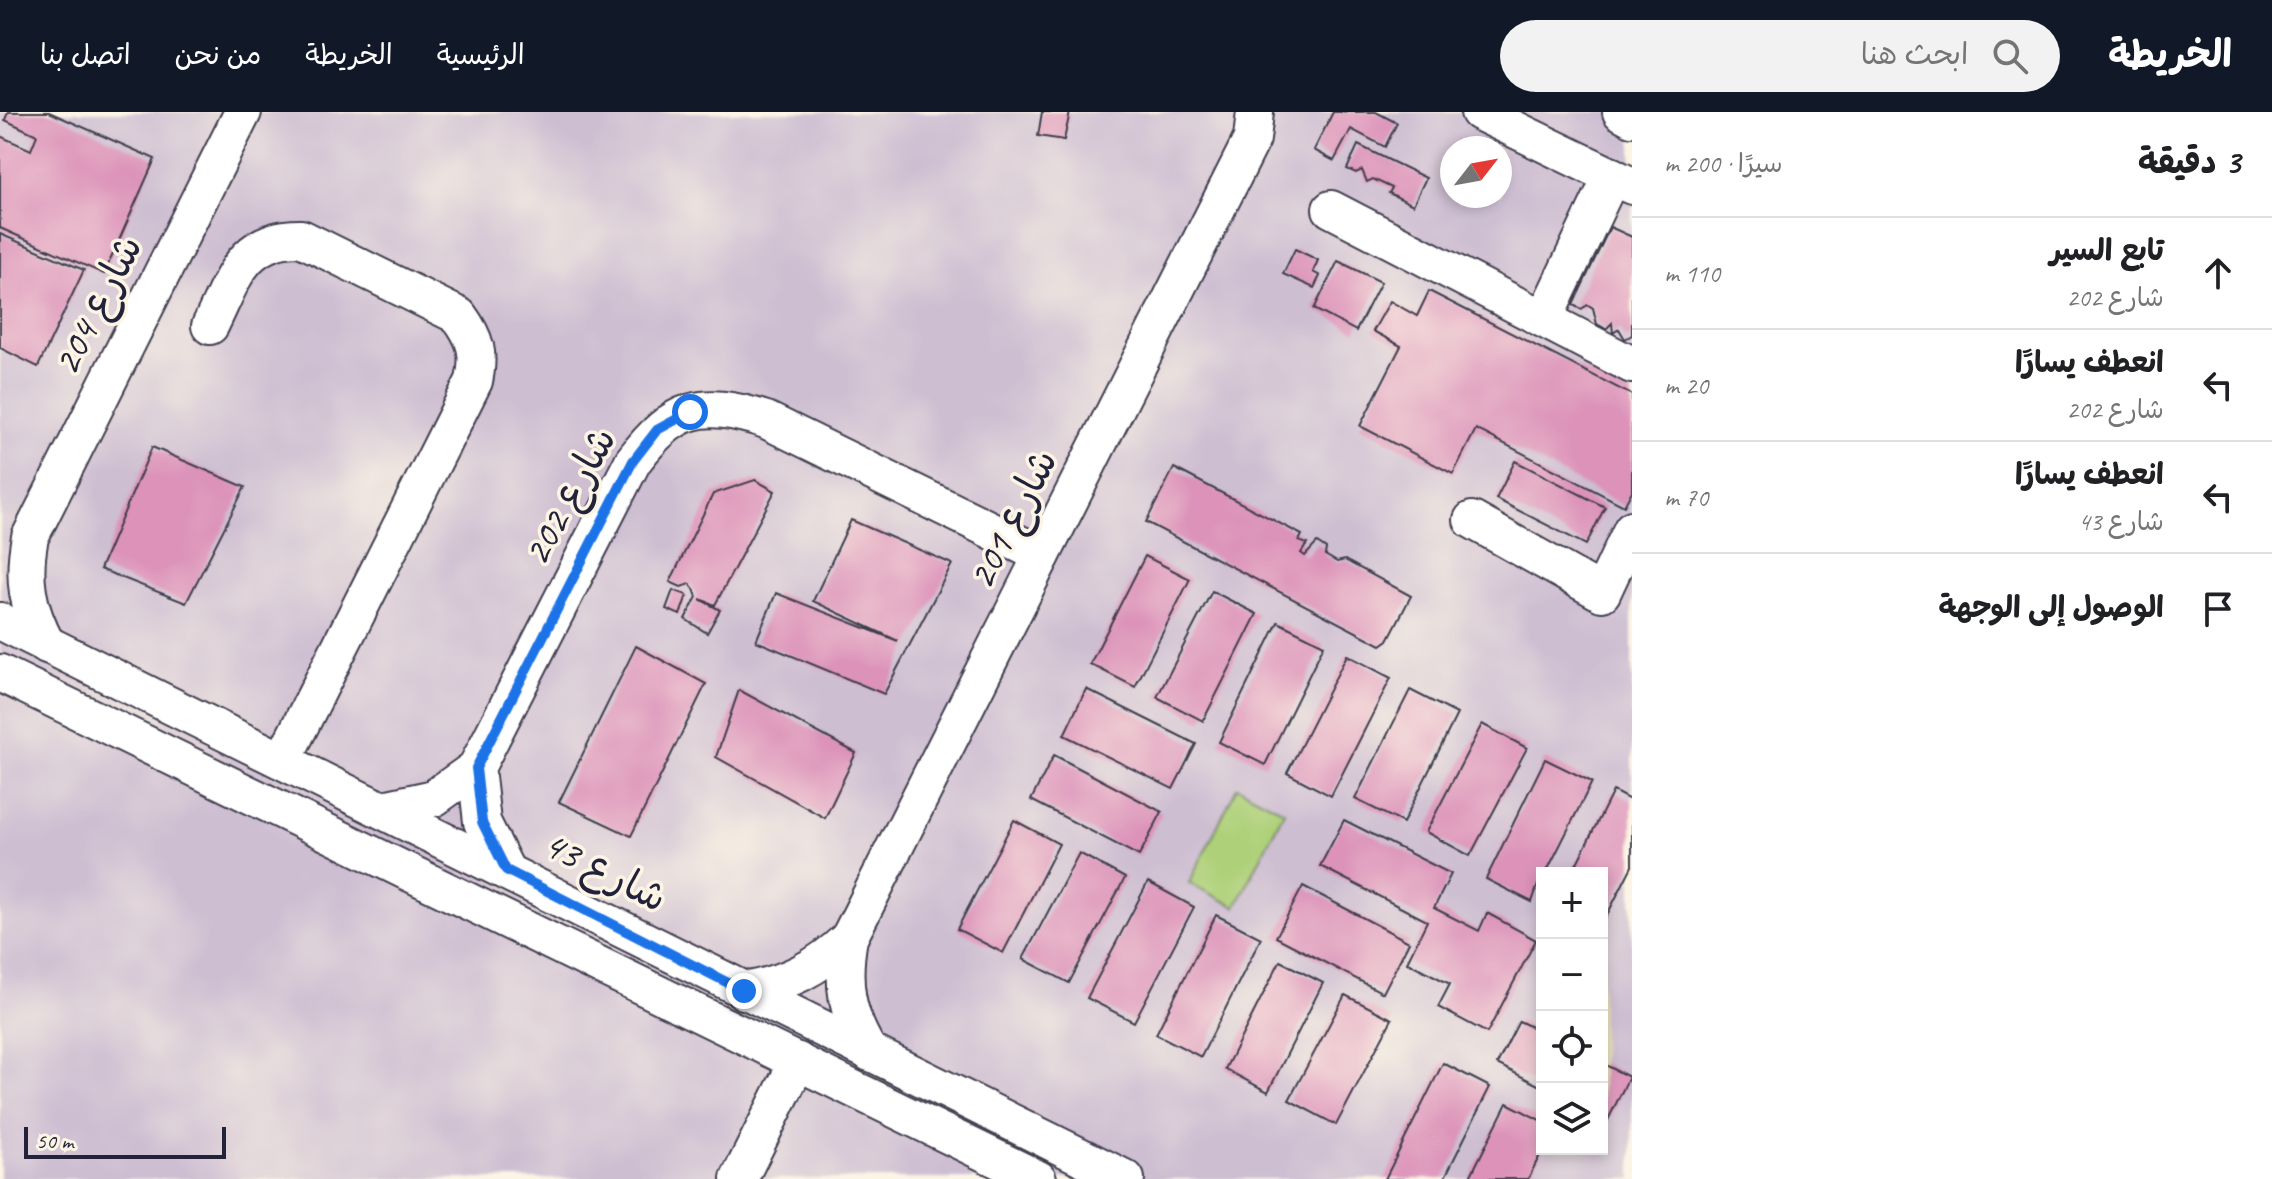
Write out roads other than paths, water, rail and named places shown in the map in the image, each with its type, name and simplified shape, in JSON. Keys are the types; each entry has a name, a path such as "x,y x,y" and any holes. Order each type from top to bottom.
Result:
{"street":[{"name":"شارع 204","path":"47,645 34,620 26,593 25,565 30,537 243,112"},
{"name":"شارع 201","path":"870,1053 857,1032 846,998 845,962 849,938 1254,126 1284,112"},
{"path":"1479,112 1622,181 1544,319"},
{"path":"1621,112 1632,118"},
{"path":"1331,209 1632,365"},
{"path":"210,326 242,263 257,247 278,237 301,238 459,316 474,335 479,358 474,381 283,760"},
{"name":"شارع 202","path":"383,809 434,798 476,768 633,461 657,430 690,412 729,408 766,420 1042,555"},
{"path":"1472,520 1602,593 1632,529"},
{"name":"شارع 204","path":"0,560 30,537"},
{"name":"شارع 43","path":"0,621 1126,1179"},
{"path":"0,673 1038,1179"},
{"path":"0,697 39,693"},
{"path":"476,768 482,822 506,870"},
{"name":"شارع 201","path":"744,991 791,979 822,961 849,938"},
{"path":"739,1179 798,1061"}]}
